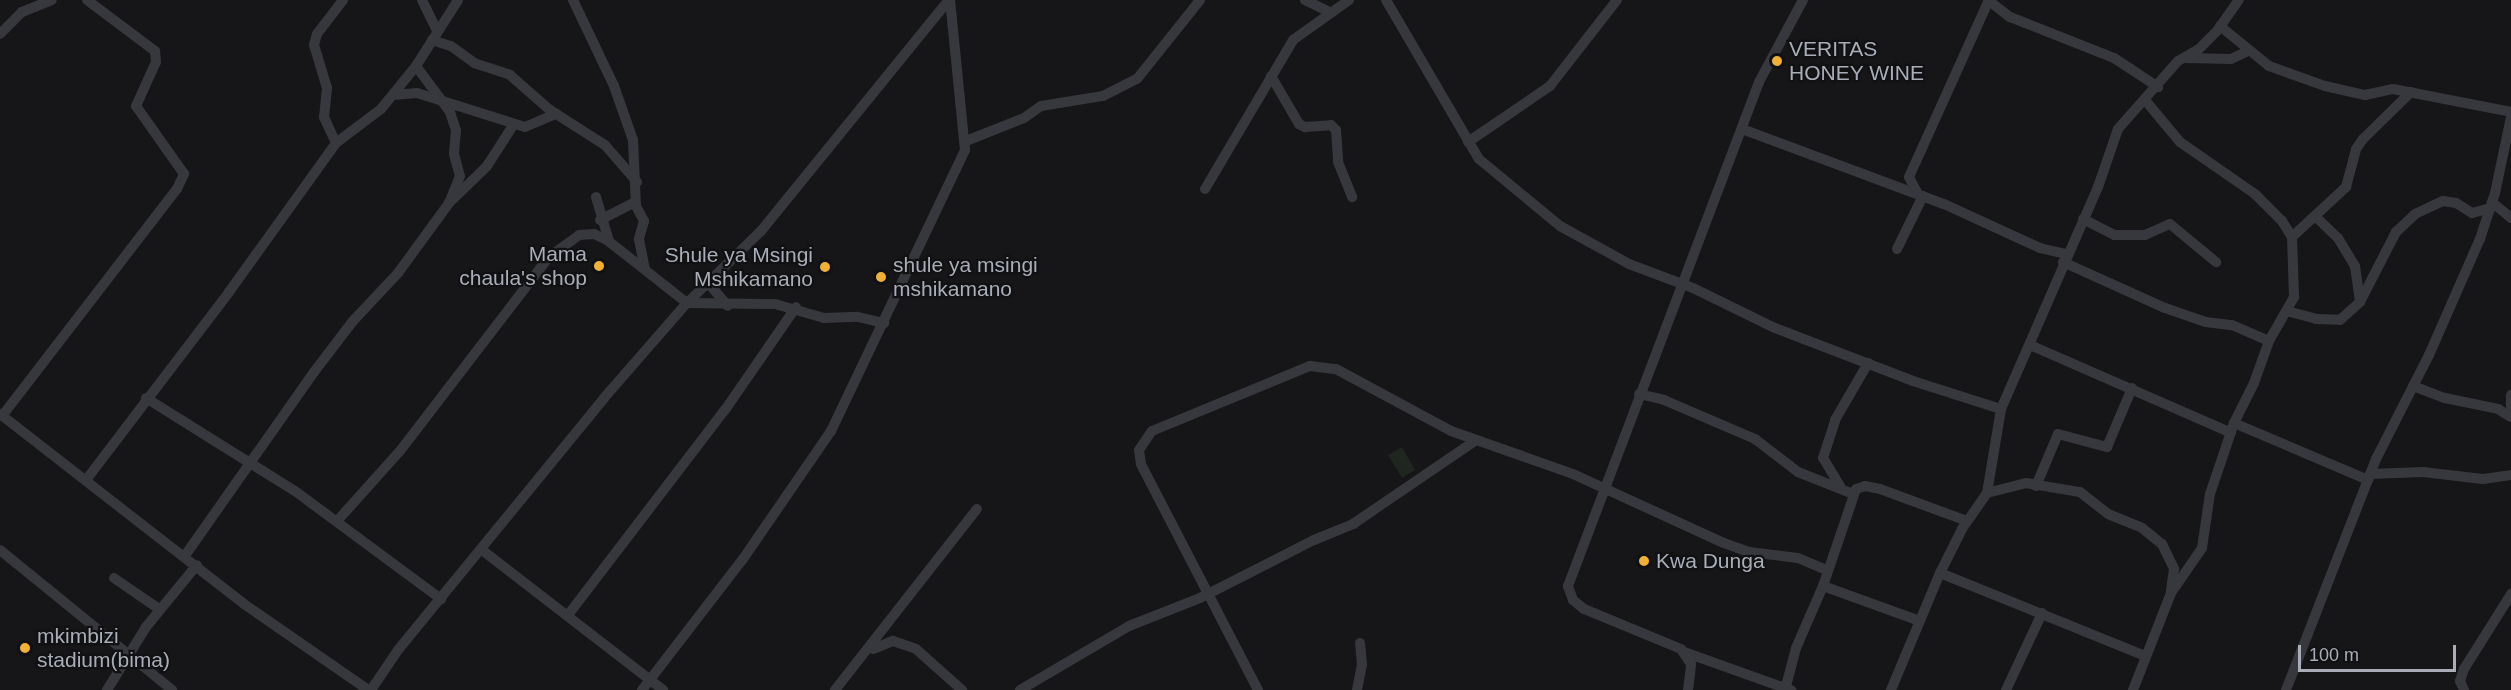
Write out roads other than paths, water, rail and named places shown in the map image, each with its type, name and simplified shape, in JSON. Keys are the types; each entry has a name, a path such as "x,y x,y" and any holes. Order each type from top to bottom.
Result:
{"street":[{"path":"0,34 21,12 52,0"},
{"path":"86,0 155,51 156,62 136,106 184,174 177,189 1,415 197,565 244,604 369,690 376,678 579,428 687,303 761,231 950,0"},
{"path":"336,143 324,117 327,88 314,45 319,31 343,0"},
{"path":"422,0 435,35 474,63 510,75 556,114 605,145 637,182"},
{"path":"86,480 146,398 230,292 336,143 374,116 393,95 416,66 458,0"},
{"path":"573,0 626,119 633,140 637,182 635,202 644,221 639,239 645,269"},
{"path":"642,690 743,559 831,431 884,323 966,141 956,78 950,0"},
{"path":"966,141 1023,118 1039,107 1103,96 1137,79 1200,0"},
{"path":"1305,0 1330,12"},
{"path":"1205,189 1293,40 1349,0"},
{"path":"1386,0 1467,142 1489,171 1560,226 1629,264 1681,284 1775,327 1868,363 2001,409"},
{"path":"1467,142 1550,86 1617,0"},
{"path":"1803,0 1773,52 1681,284 1572,575 1569,586 1573,600 1584,609 1670,642 1684,652 1787,689 1796,648 1823,585 1826,570 1853,494 1861,486 1869,486 1967,521"},
{"path":"1893,187 1909,177 1989,0 2010,17 2114,58 2158,87"},
{"path":"1891,690 1917,620 1967,521 1987,493 2001,409 2083,219 2118,129 2183,58 2199,49 2239,0"},
{"path":"2220,26 2247,51 2280,71 2341,91 2365,95 2387,89 2511,112"},
{"path":"2183,58 2231,59 2247,51"},
{"path":"416,66 442,101 456,130 454,154 460,171 449,203"},
{"path":"1271,76 1299,124 1305,127 1331,125 1336,130 1338,162 1352,197"},
{"path":"393,95 412,92 477,109 525,128 556,114"},
{"path":"2292,237 2316,216 2349,181 2353,157 2363,139 2411,92"},
{"path":"2133,690 2171,593 2202,548 2210,494 2233,428 2254,383 2269,341 2294,297 2292,237 2255,194 2180,141 2145,100"},
{"path":"2286,690 2369,477 2413,386 2492,205 2511,117"},
{"path":"184,557 327,355 398,273 449,203 480,174 514,124"},
{"path":"1742,129 1893,187 1921,195 2065,258 2165,308 2206,322 2232,325 2269,341"},
{"path":"1909,177 1921,195"},
{"path":"1897,249 1921,195"},
{"path":"596,196 600,220 609,241"},
{"path":"2287,311 2336,321 2360,302 2396,232 2415,214 2443,201 2456,203 2473,213 2492,205"},
{"path":"600,220 635,202"},
{"path":"2492,205 2511,218"},
{"path":"2316,216 2338,238 2355,266 2360,302"},
{"path":"2083,219 2109,234 2121,236 2145,235 2170,224 2216,262"},
{"path":"338,520 400,451 549,257 579,235 594,234 609,241 687,303 796,307 824,318 858,317 884,323"},
{"path":"708,283 728,306"},
{"path":"568,615 725,410 796,307"},
{"path":"2030,345 2233,428 2369,477 2423,472 2478,479 2511,475"},
{"path":"1840,486 1824,458 1835,420 1868,363"},
{"path":"1258,690 1210,592 1139,458 1140,445 1152,431 1316,365 1336,369 1407,409 1476,440 1540,460 1724,543 1749,552 1798,558 1826,570"},
{"path":"2413,386 2445,398 2498,409 2511,417"},
{"path":"2036,486 2058,434 2107,447 2132,388"},
{"path":"1639,394 1664,400 1755,439 1798,472 1840,486 1853,494"},
{"path":"2511,395 2511,406"},
{"path":"146,398 338,520 441,599"},
{"path":"1020,690 1072,662 1113,634 1210,592 1371,514 1476,440"},
{"path":"1987,493 2015,483 2080,492 2108,514 2150,534 2162,544 2174,569 2171,593"},
{"path":"835,690 870,650 976,509"},
{"path":"0,550 172,690"},
{"path":"482,550 663,690"},
{"path":"107,690 159,609 197,565"},
{"path":"1940,573 2145,656"},
{"path":"114,578 159,609"},
{"path":"1823,585 1917,620"},
{"path":"2464,690 2462,672 2511,594"},
{"path":"2006,690 2042,613"},
{"path":"870,650 893,641 916,649 962,690"},
{"path":"1357,690 1362,665 1360,643"},
{"path":"1684,652 1691,664 1688,690"},
{"path":"942,690 951,680"}],"place":[{"name":"VERITAS HONEY WINE","path":"1777,61"},
{"name":"Mama chaula's shop","path":"599,266"},
{"name":"Shule ya Msingi Mshikamano","path":"825,267"},
{"name":"shule ya msingi mshikamano","path":"881,277"},
{"name":"Kwa Dunga","path":"1644,561"},
{"name":"mkimbizi stadium(bima)","path":"25,648"}]}
